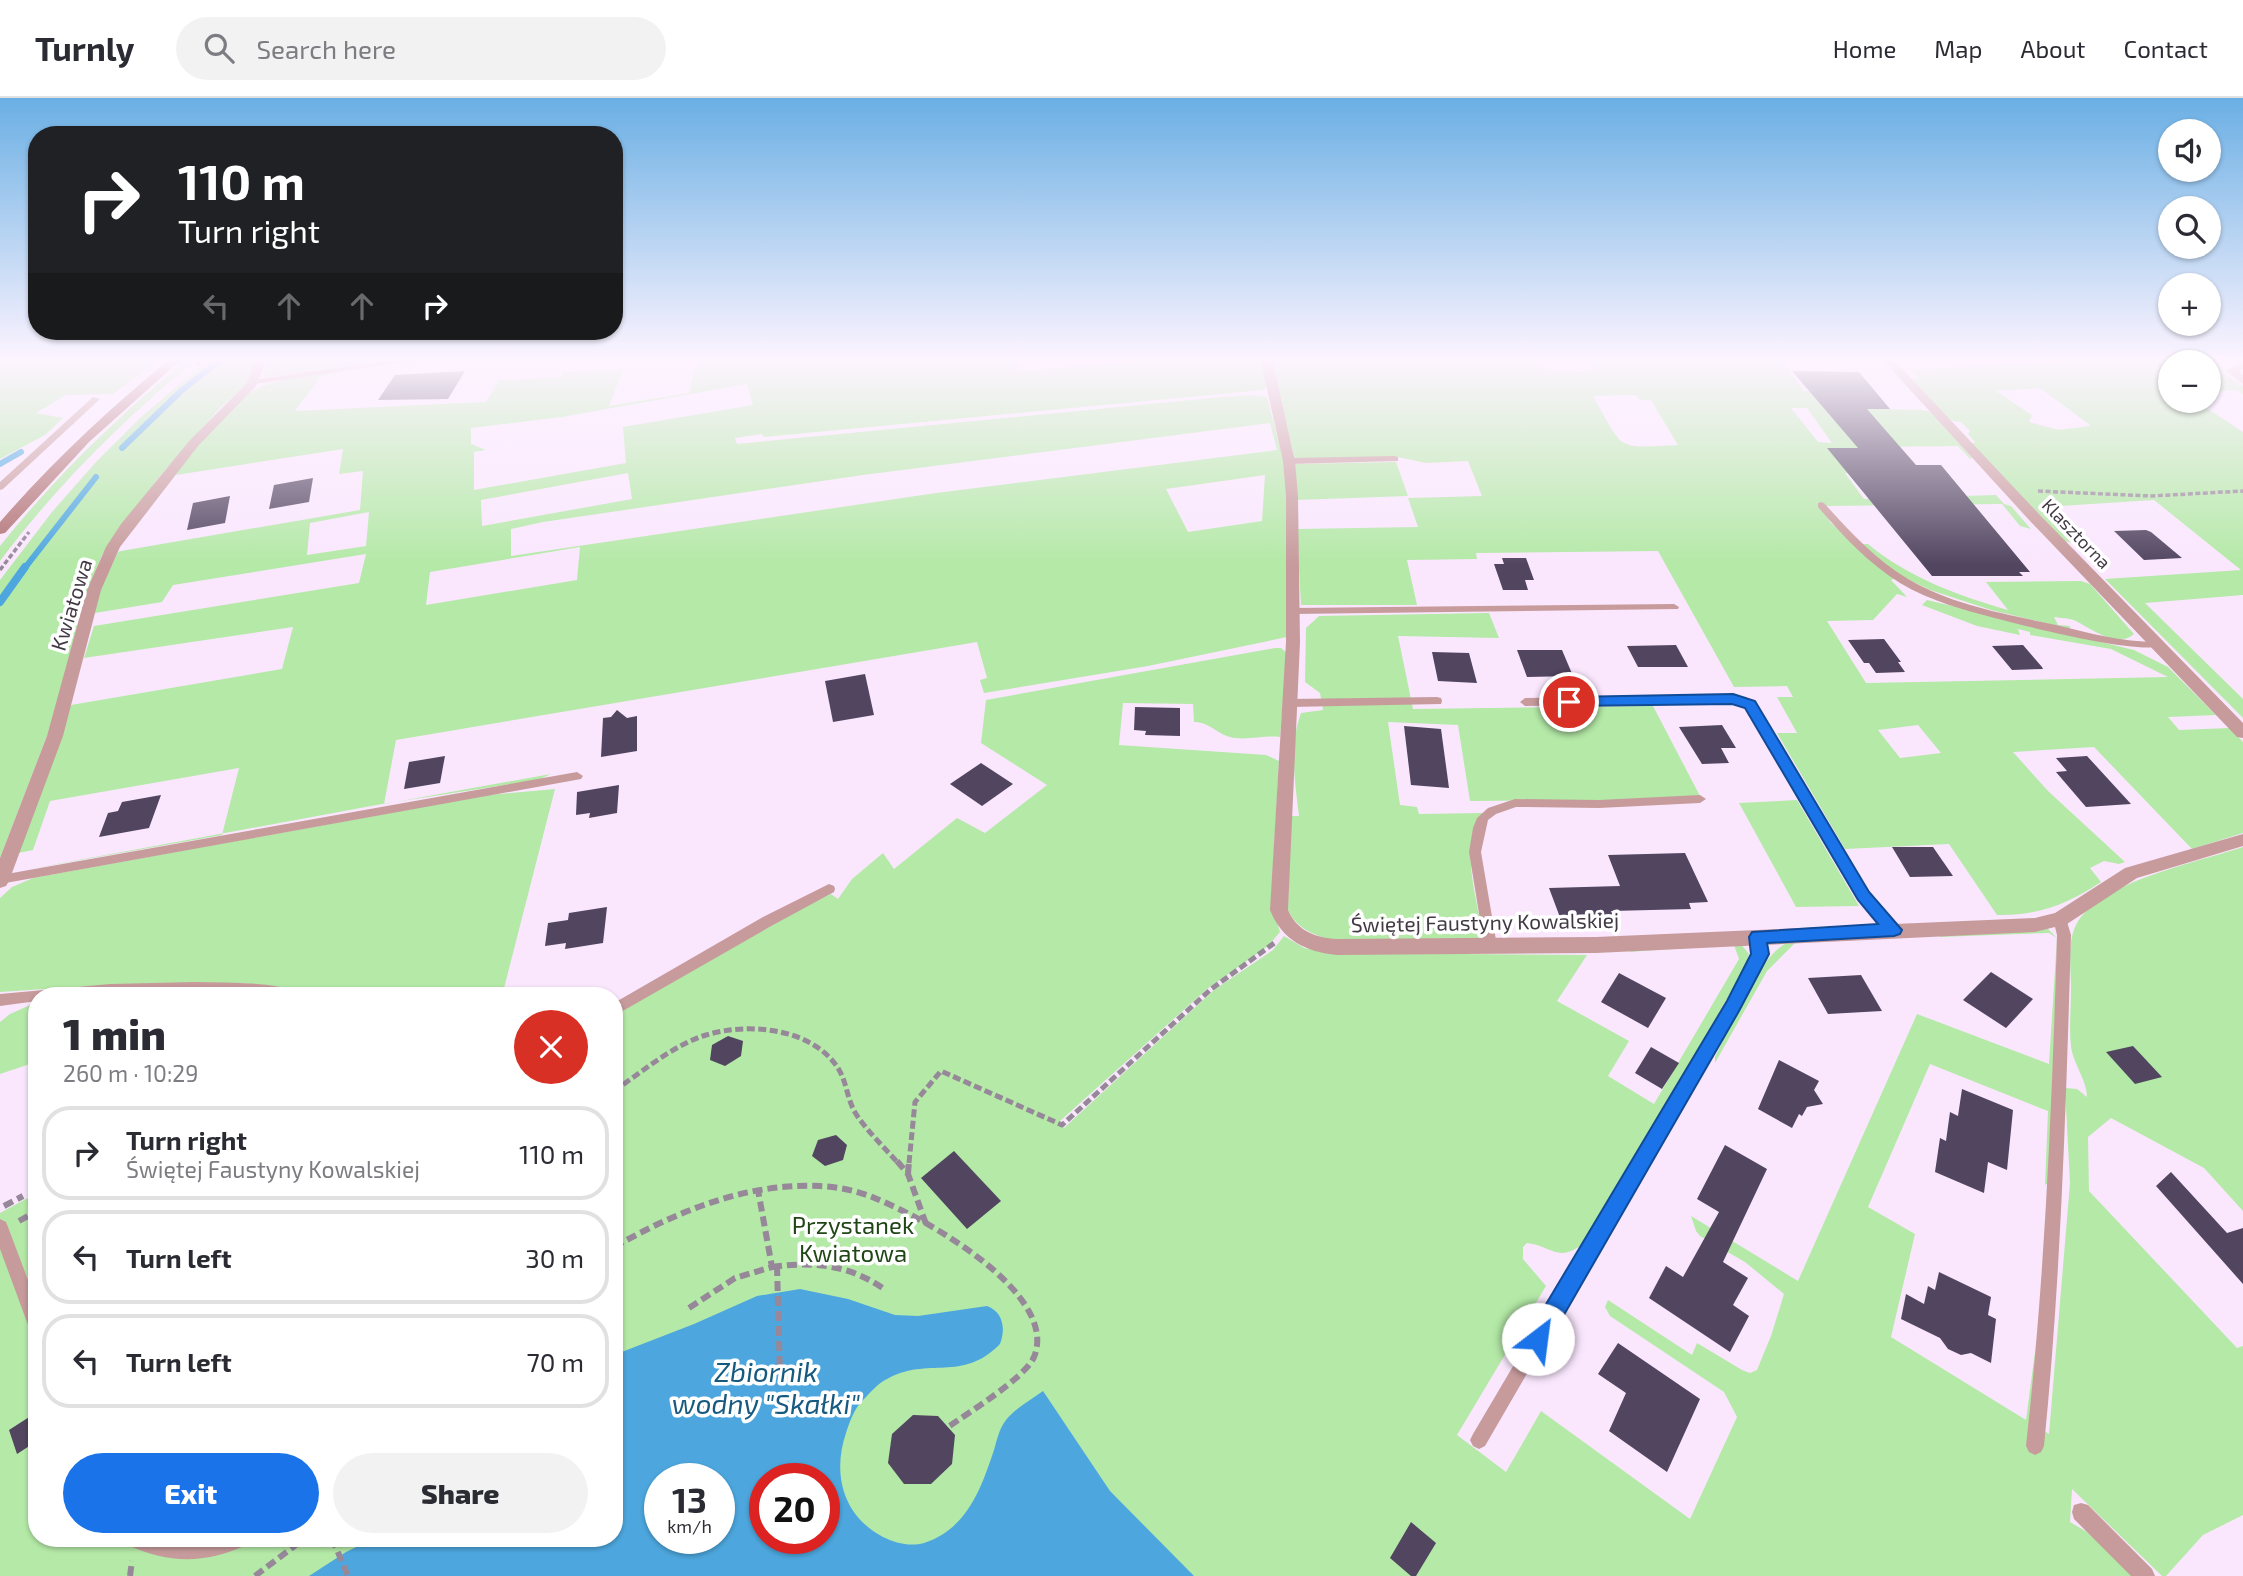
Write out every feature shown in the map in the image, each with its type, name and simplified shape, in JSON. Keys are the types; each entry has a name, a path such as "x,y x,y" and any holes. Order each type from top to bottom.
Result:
{"main road":[{"path":"0,530 39,485 97,427"}],"street":[{"name":"Kwiatowa","path":"0,881 55,736 94,590 113,547 126,527 210,427"},
{"path":"1281,427 1289,461 1293,611 1279,906 1280,914 1288,927"},
{"name":"Klasztorna","path":"1950,427 2243,733"},
{"name":"Świętej Faustyny Kowalskiej","path":"1288,927 1303,939 1329,947 1608,945 2035,925 2060,919 2132,873 2243,840"}],"lane":[{"path":"0,486 65,427"},
{"path":"1289,461 1395,459"},
{"path":"1821,505 1868,555 1895,575 1927,593 2042,625 2131,645 2156,645"},
{"path":"1293,611 1674,607"},
{"path":"1525,702 1733,699 1746,702 1752,707 1863,896 1894,930"},
{"path":"1290,703 1437,701"},
{"path":"0,881 577,776"},
{"path":"1490,946 1475,852 1481,822 1492,811 1515,803 1599,804 1700,799"},
{"path":"623,1005 744,934 829,890"},
{"path":"2035,1446 2046,1346 2056,1205 2064,935 2060,919"},
{"path":"1479,1440 1733,1006 1760,954 1758,937"},
{"path":"0,1000 28,996"},
{"path":"0,1227 28,1303"},
{"path":"2081,1512 2145,1576"},
{"path":"156,1547 182,1551 209,1547"}],"path":[{"path":"2010,492 2049,491 2151,496 2243,491"},
{"path":"0,570 34,525"},
{"path":"908,1174 915,1102 941,1071 1062,1125 1210,990 1274,945 1288,927"},
{"path":"623,1085 679,1048 706,1035 735,1029 786,1032 811,1041 827,1054 839,1069 855,1113 908,1174 926,1225"},
{"path":"623,1242 678,1213 728,1196 758,1190 811,1186 849,1190 877,1199 926,1225 998,1271 1033,1314 1038,1335 1034,1357 1026,1368 947,1427"},
{"path":"758,1190 775,1266 780,1375"},
{"path":"0,1208 23,1196"},
{"path":"689,1308 735,1278 775,1266 833,1266 860,1274 884,1289"},
{"path":"257,1575 293,1547"},
{"path":"336,1547 348,1576"}],"green space":[{"path":"0,427 53,427 45,435 0,459"},
{"path":"110,427 121,427 68,479 0,561 0,546 66,471"},
{"path":"131,427 203,427 159,477 102,555 79,613 74,648 54,718 0,858 0,580 52,512"},
{"path":"214,427 479,427 471,428 471,444 486,450 474,452 474,490 626,463 623,427 870,427 764,437 762,434 735,438 737,444 913,427 1239,427 863,475 543,522 511,529 511,556 936,493 1277,450 1271,427 1275,427 1286,471 1287,637 1148,666 984,693 980,680 987,678 977,642 396,740 384,804 222,833 239,768 50,801 33,850 18,853 71,705 282,669 293,627 84,658 94,626 359,583 366,554 173,585 162,602 95,613 97,597 118,552 360,510 363,471 339,474 343,449 176,475","holes":["628,473 632,499 482,526 481,500","1265,475 1262,521 1188,532 1166,489","369,512 366,546 307,555 310,523","580,547 577,580 426,605 430,572"]},
{"path":"1287,427 1610,427 1624,443 1642,446 1678,445 1667,427 1806,427 1818,442 1832,443 1821,427 1944,427 1972,458 1958,446 1872,447 1896,472 1845,473 1864,499 1996,495 2004,504 2011,506 2031,529 2020,526 2002,504 1826,506 1817,502 1831,523 1896,578 1891,580 1907,597 1897,594 1873,620 1827,621 1866,683 2168,677 2111,649 2030,635 2030,632 2018,629 2020,635 1977,626 1922,605 1927,600 2134,650 2168,667 2216,715 2168,717 2179,730 2230,728 2243,742 2243,833 2192,849 2094,747 2013,752 2048,791 2125,862 2119,864 2104,861 2090,868 2101,882 2052,907 2012,915 1997,915 1949,844 1845,849 1777,733 1797,733 1777,697 1793,697 1787,686 1734,687 1658,551 1476,553 1477,559 1407,560 1417,605 1301,605 1297,529 1418,527 1408,498 1482,496 1468,461 1426,463 1398,457 1295,459","holes":["1918,725 1941,753 1900,758 1878,730"]},
{"path":"1966,427 2047,427 2058,430 2082,427 2235,427 2243,432 2243,595 2145,603 2243,699 2243,718 2105,579 2241,570 2154,500 2045,507 2077,544 2065,541 1971,444 1975,442 1968,434 1970,431"},
{"path":"1396,462 1408,496 1296,500 1295,464"},
{"path":"1860,544 1868,544 1900,567 1934,584 2008,610 1986,582 2081,581 2090,584 2134,634 2127,638 2112,639 2071,619 2054,617 2058,625 2070,626 2070,629 1991,610 1930,590 1901,576"},
{"path":"1489,613 1499,638 1398,636 1413,709 1653,706 1700,796 1617,800 1470,801 1458,725 1388,722 1400,805 1417,807 1419,814 1483,813 1475,825 1471,840 1471,857 1484,940 1327,939 1309,932 1295,921 1288,910 1290,816 1299,816 1294,764 1297,726 1301,713 1323,710 1320,693 1305,682 1306,628 1319,616"},
{"name":"Przystanek Kwiatowa","path":"1275,648 1281,648 1287,653 1280,737 1230,737 1194,722 1193,704 1123,703 1119,745 1266,755 1279,761 1271,903 1280,932 1268,946 1207,989 1060,1121 1064,1128 1214,990 1273,950 1284,936 1304,948 1334,953 1587,955 1557,1001 1629,1041 1608,1076 1654,1104 1739,959 1734,945 1628,952 1740,943 1749,954 1745,968 1586,1241 1569,1252 1562,1253 1527,1243 1523,1247 1523,1259 1546,1286 1457,1435 1506,1472 1541,1411 1690,1519 1737,1417 1724,1392 1610,1316 1605,1307 1608,1300 1692,1355 1697,1343 1742,1370 1750,1373 1757,1370 1784,1294 1745,1262 1700,1236 1691,1216 1798,1281 1917,1014 2049,1064 2057,938 2051,1181 2045,1185 2048,1111 1930,1064 1868,1207 1915,1234 1891,1337 2026,1420 2036,1344 2031,1423 2049,1434 2070,1183 2065,1088 2077,1089 2087,1097 2071,1047 2070,956 2073,932 2088,910 2127,885 2243,847 2243,1211 2204,1168 2111,1118 2088,1137 2089,1191 2237,1348 2243,1346 2243,1515 2203,1535 2166,1576 2162,1576 2072,1489 2070,1522 2087,1532 2135,1576 0,1576 0,1213 28,1198 28,1547 623,1547 623,1010 806,906 831,894 838,899 852,879 883,853 894,869 957,818 985,833 1047,785 981,743 986,700"},
{"path":"551,774 538,780 396,802"},
{"path":"555,789 504,987 282,987 242,983 28,987 28,990 0,992 0,898 12,887 33,878 488,795"},
{"path":"1797,800 1859,906 1796,907 1739,803"},
{"path":"222,833 222,835 19,871"},
{"path":"2048,929 2057,938 2049,933 1939,937 1941,935"},
{"path":"1788,942 1795,943 1767,971 1715,1063 1715,1057 1755,977 1777,950"},
{"path":"28,1006 28,1065 0,1074 0,1022"}],"water":[{"name":"Zbiornik wodny \"Skałki\"","path":"800,1289 848,1299 895,1315 918,1316 987,1306 1000,1316 1003,1332 1000,1344 986,1356 958,1366 902,1372 880,1383 855,1411 842,1448 840,1464 844,1493 858,1518 883,1537 903,1544 919,1544 939,1537 962,1518 970,1506 984,1479 1004,1423 1013,1412 1043,1391 1110,1491 1194,1576 309,1576 356,1547 623,1547 623,1352 757,1296"}],"building":[{"path":"1840,427 1883,427 1916,465 1941,465 2030,572 2019,572 2023,576 1932,576 1827,448 1858,448"},
{"path":"313,478 309,502 269,509 274,485"},
{"path":"230,496 225,523 187,530 193,503"},
{"path":"2146,530 2182,558 2144,560 2114,531"},
{"path":"1502,558 1526,558 1534,580 1525,580 1528,590 1503,590 1494,564 1504,564"},
{"path":"1884,639 1905,672 1876,673 1869,663 1864,663 1848,640"},
{"path":"1676,645 1688,667 1638,667 1627,646"},
{"path":"2023,645 2043,669 2012,670 1992,646"},
{"path":"1517,650 1562,650 1573,676 1527,677"},
{"path":"1432,652 1469,653 1477,683 1438,681"},
{"path":"865,674 874,715 833,722 825,681"},
{"path":"1135,707 1180,708 1180,736 1145,735 1146,731 1134,730"},
{"path":"617,710 627,718 637,716 637,751 601,757 603,718 611,717"},
{"path":"1722,725 1736,748 1721,748 1729,763 1702,764 1679,727"},
{"path":"1404,726 1441,729 1449,788 1411,785"},
{"path":"445,756 440,783 404,789 409,762"},
{"path":"2087,756 2131,804 2086,807 2056,772 2067,771 2056,758"},
{"path":"981,763 1013,784 982,806 950,784"},
{"path":"619,785 617,813 589,818 590,813 576,815 577,792"},
{"path":"161,795 149,828 99,837 108,813 118,811 122,802"},
{"path":"1892,847 1933,847 1953,876 1910,877"},
{"path":"1685,853 1708,902 1689,903 1691,909 1611,911 1618,927 1564,928 1549,888 1620,886 1608,855"},
{"path":"607,907 603,943 565,949 566,943 545,946 548,923 568,920 569,913"},
{"path":"1991,972 2033,999 2006,1028 1963,1000"},
{"path":"1619,973 1666,998 1648,1028 1601,1002"},
{"path":"1861,975 1882,1011 1828,1014 1808,978"},
{"path":"728,1036 743,1041 741,1056 725,1066 710,1060 712,1045"},
{"path":"2133,1046 2162,1077 2135,1084 2106,1052"},
{"path":"1651,1047 1679,1063 1662,1089 1635,1073"},
{"path":"1779,1060 1819,1081 1814,1090 1823,1104 1807,1107 1802,1116 1799,1114 1792,1128 1758,1109"},
{"path":"1962,1089 2013,1110 2007,1170 1988,1162 1984,1193 1935,1172 1940,1138 1946,1141 1950,1112 1958,1116"},
{"path":"836,1135 847,1145 843,1160 825,1166 812,1156 818,1140"},
{"path":"1725,1145 1767,1169 1723,1262 1748,1278 1733,1305 1749,1316 1730,1352 1649,1298 1666,1266 1683,1277 1719,1212 1697,1199"},
{"path":"954,1151 1001,1201 967,1229 921,1178"},
{"path":"2171,1172 2227,1233 2243,1228 2243,1284 2156,1186"},
{"path":"1939,1272 1991,1297 1988,1315 1996,1319 1991,1363 1971,1353 1961,1355 1948,1349 1940,1338 1901,1319 1906,1294 1924,1304 1928,1286 1935,1290"},
{"path":"1618,1343 1700,1399 1667,1472 1609,1431 1626,1393 1598,1374"},
{"path":"913,1415 938,1416 955,1435 952,1464 931,1484 904,1484 888,1463 892,1434"},
{"path":"28,1418 28,1447 17,1454 9,1430"},
{"path":"1411,1522 1436,1543 1416,1576 1411,1576 1390,1558"}],"waterway":[{"path":"122,448 144,427"},
{"path":"0,464 21,452"},
{"path":"24,569 96,477"},
{"path":"0,602 25,567"}],"route":[{"path":"1538,1339 1733,1006 1758,960 1758,937 1894,930 1863,896 1750,705 1733,699 1569,702"}]}
